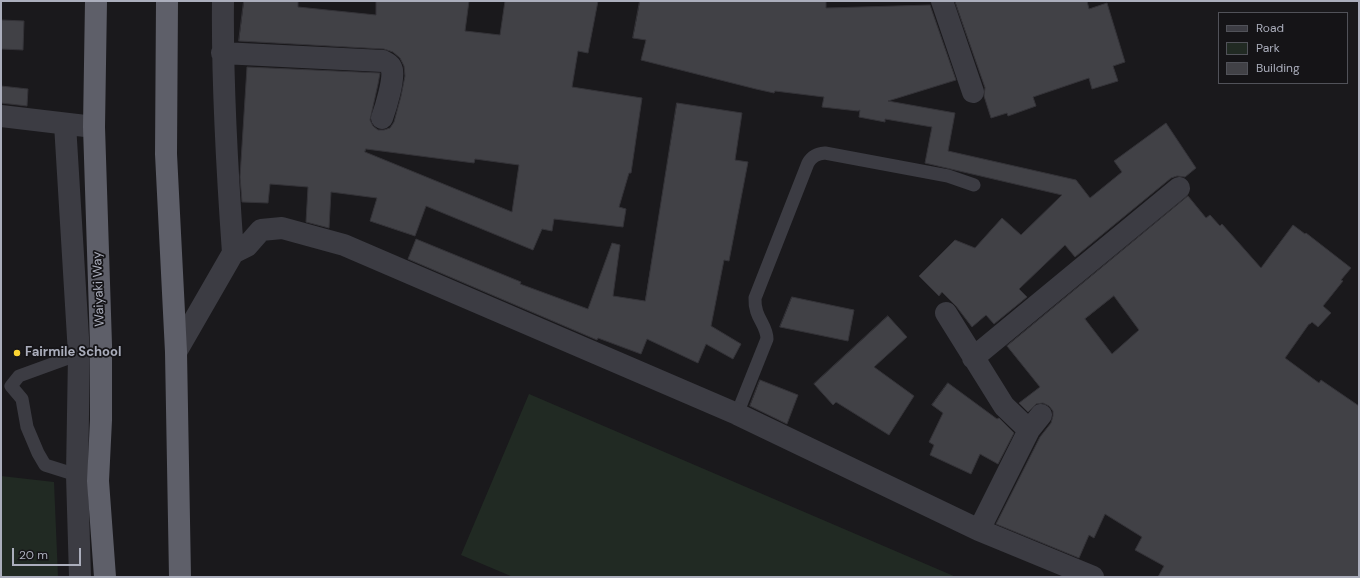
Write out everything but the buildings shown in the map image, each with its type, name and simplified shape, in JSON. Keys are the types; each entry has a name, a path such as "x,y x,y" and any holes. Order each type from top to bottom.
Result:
{"highway":[{"name":"Waiyaki Way","path":"96,1 94,127 101,346 101,420 88,478 105,577"},
{"path":"168,1 166,154 176,352 180,577"}],"street":[{"path":"176,352 232,253 225,153 222,53 223,1"},
{"path":"942,1 973,92"},
{"path":"222,53 383,61 389,64 392,69 392,75 382,118"},
{"path":"1,116 94,127"},
{"path":"65,124 88,478 80,577"},
{"path":"973,358 1179,188"},
{"path":"232,253 247,246 261,230 282,228 344,245 737,414 979,530 1093,577"},
{"path":"946,313 1004,406 1035,422 979,530"}],"lane":[{"path":"737,414 767,339 766,330 757,316 755,298 811,158 825,152 948,176 974,185"},
{"path":"88,478 46,466 38,453 27,427 22,399 11,386 19,376 101,346"}],"green space":[{"path":"529,394 956,577 513,577 461,555"},
{"path":"1,476 54,482 58,577 1,577"}],"place":[{"name":"Fairmile School","path":"17,353"}]}
